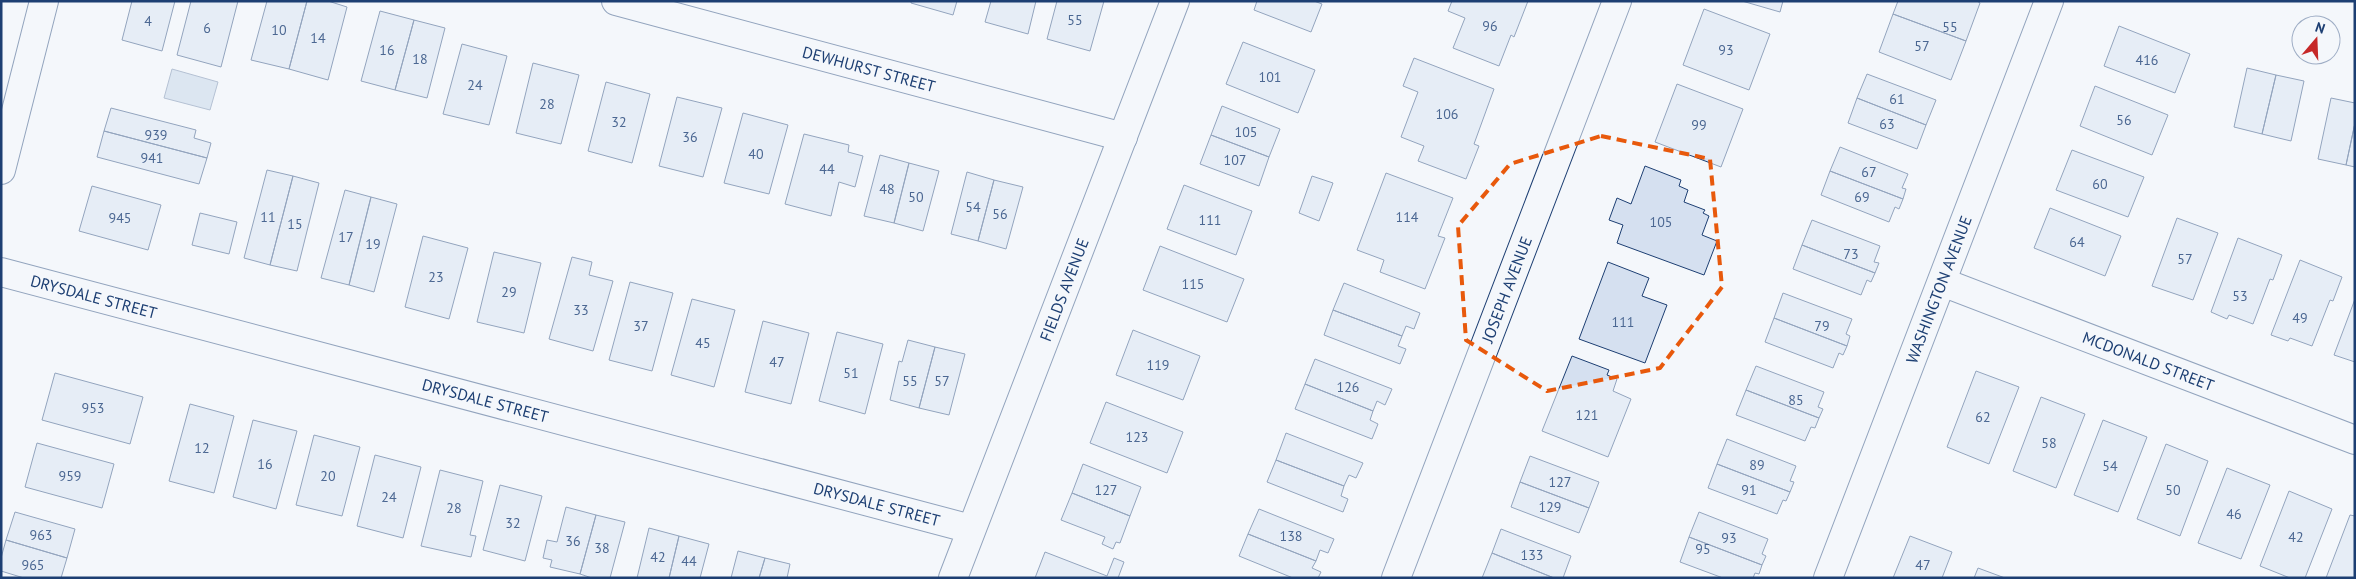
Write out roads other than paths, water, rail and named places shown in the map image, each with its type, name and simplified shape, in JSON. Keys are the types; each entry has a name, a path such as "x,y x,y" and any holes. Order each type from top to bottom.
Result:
{"street":[{"path":"1,170 44,1"},
{"name":"DEWHURST STREET","path":"616,1 1123,137"},
{"name":"FIELDS AVENUE","path":"952,578 1175,1"},
{"name":"JOSEPH AVENUE","path":"1396,578 1617,1"},
{"name":"WASHINGTON AVENUE","path":"1828,578 2050,1"},
{"name":"DRYSDALE STREET","path":"1,272 971,529"},
{"name":"MCDONALD STREET","path":"1942,282 2355,440"}],"water":[{"path":"172,69 218,82 210,110 164,98"}]}
